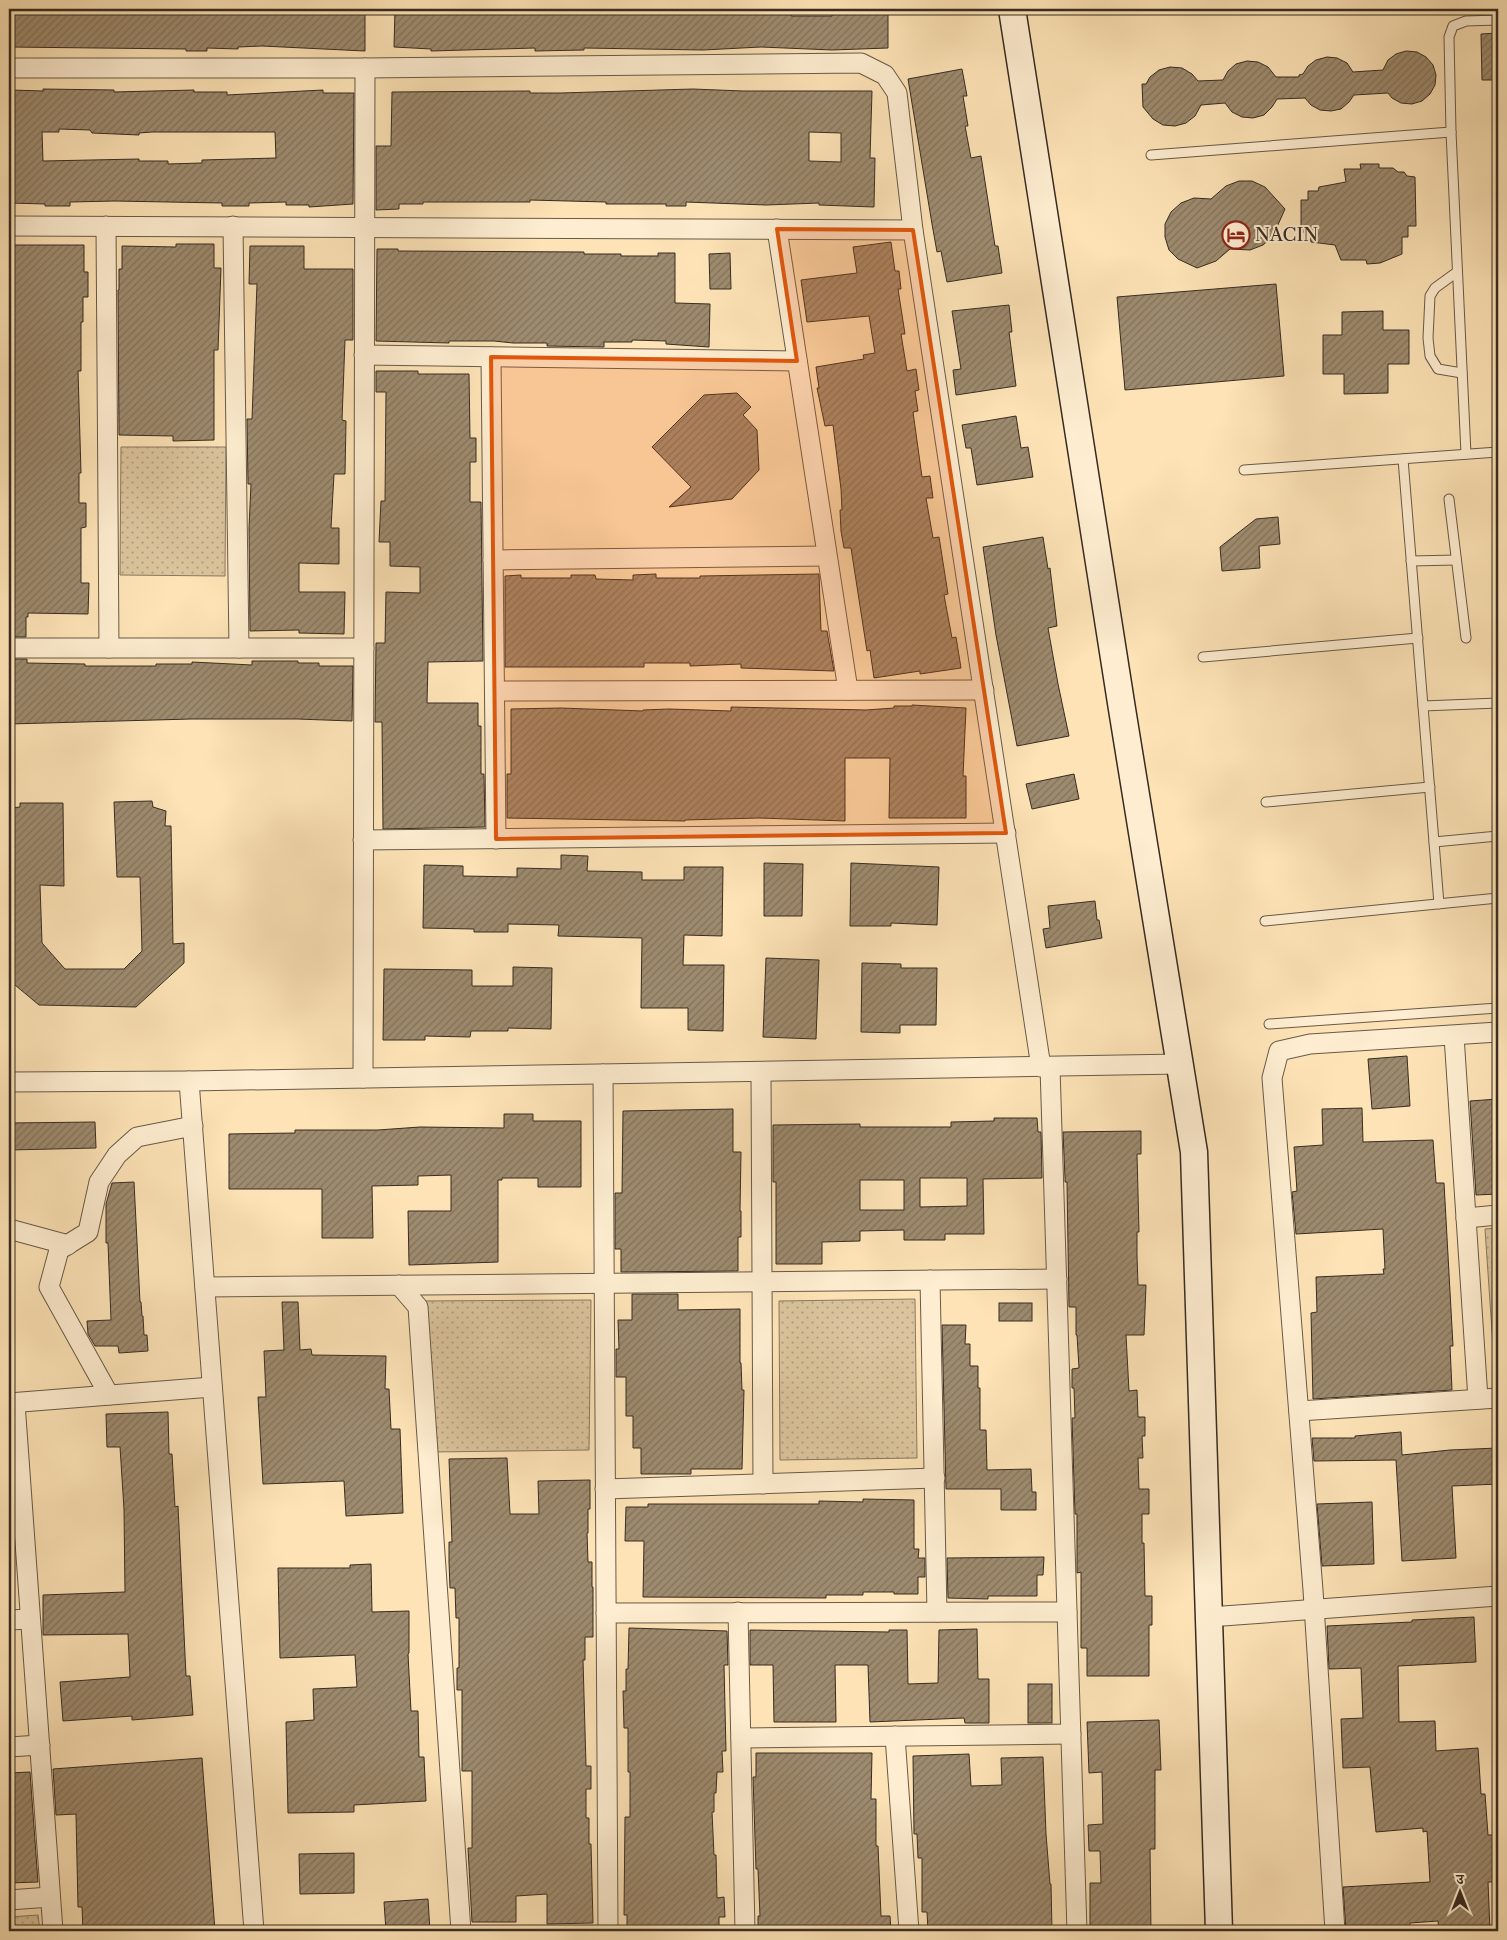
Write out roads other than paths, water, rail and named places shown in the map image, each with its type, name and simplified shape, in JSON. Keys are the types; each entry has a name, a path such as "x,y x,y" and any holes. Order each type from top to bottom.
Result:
{"street":[{"path":"1012,9 1194,1152 1219,1931"},
{"path":"9,68 365,68 861,63 885,75 898,93 913,230 1006,833 1045,1067 1057,1279 1077,1931"},
{"path":"363,1078 365,68"},
{"path":"9,226 913,230"},
{"path":"106,226 108,648"},
{"path":"233,226 239,648"},
{"path":"777,229 848,690"},
{"path":"364,355 797,361"},
{"path":"491,357 496,839"},
{"path":"493,560 827,556"},
{"path":"9,648 364,648"},
{"path":"495,691 984,690"},
{"path":"364,840 1006,833"},
{"path":"1335,1931 1315,1609 1272,1078 1279,1051 1310,1044 1498,1032"},
{"path":"1454,1036 1478,1399"},
{"path":"9,1082 189,1081 1180,1064"},
{"path":"761,1072 763,1484"},
{"path":"604,1074 608,1931"},
{"path":"189,1081 254,1931"},
{"path":"109,1396 49,1287 59,1250 88,1232 99,1182 117,1155 137,1137 192,1126"},
{"path":"1466,1218 1498,1215"},
{"path":"9,1229 68,1245"},
{"path":"205,1287 1057,1279"},
{"path":"930,1280 937,1612"},
{"path":"399,1285 418,1307 461,1931"},
{"path":"53,1931 30,1619 15,1479 12,1403 212,1387"},
{"path":"1299,1412 1498,1398"},
{"path":"605,1489 935,1478"},
{"path":"1209,1617 1498,1599"},
{"path":"738,1612 745,1931"},
{"path":"606,1613 1067,1612"},
{"path":"9,1620 30,1619"},
{"path":"741,1738 1071,1734"},
{"path":"895,1736 909,1931"},
{"path":"9,1747 40,1745"},
{"path":"9,1900 50,1897"}],"lane":[{"path":"1466,454 1451,132 1450,38 1453,26 1466,21 1498,20"},
{"path":"1151,155 1451,132"},
{"path":"1458,272 1435,288 1430,296 1428,338 1430,356 1438,369 1462,373"},
{"path":"1244,470 1498,452"},
{"path":"1403,459 1439,904"},
{"path":"1449,499 1466,638"},
{"path":"1411,561 1456,560"},
{"path":"1203,657 1418,638"},
{"path":"1423,706 1498,703"},
{"path":"1266,802 1430,787"},
{"path":"1434,842 1498,836"},
{"path":"1265,921 1498,898"},
{"path":"1269,1024 1498,1008"}],"place":[{"name":"NACIN","path":"1236,235"}]}
